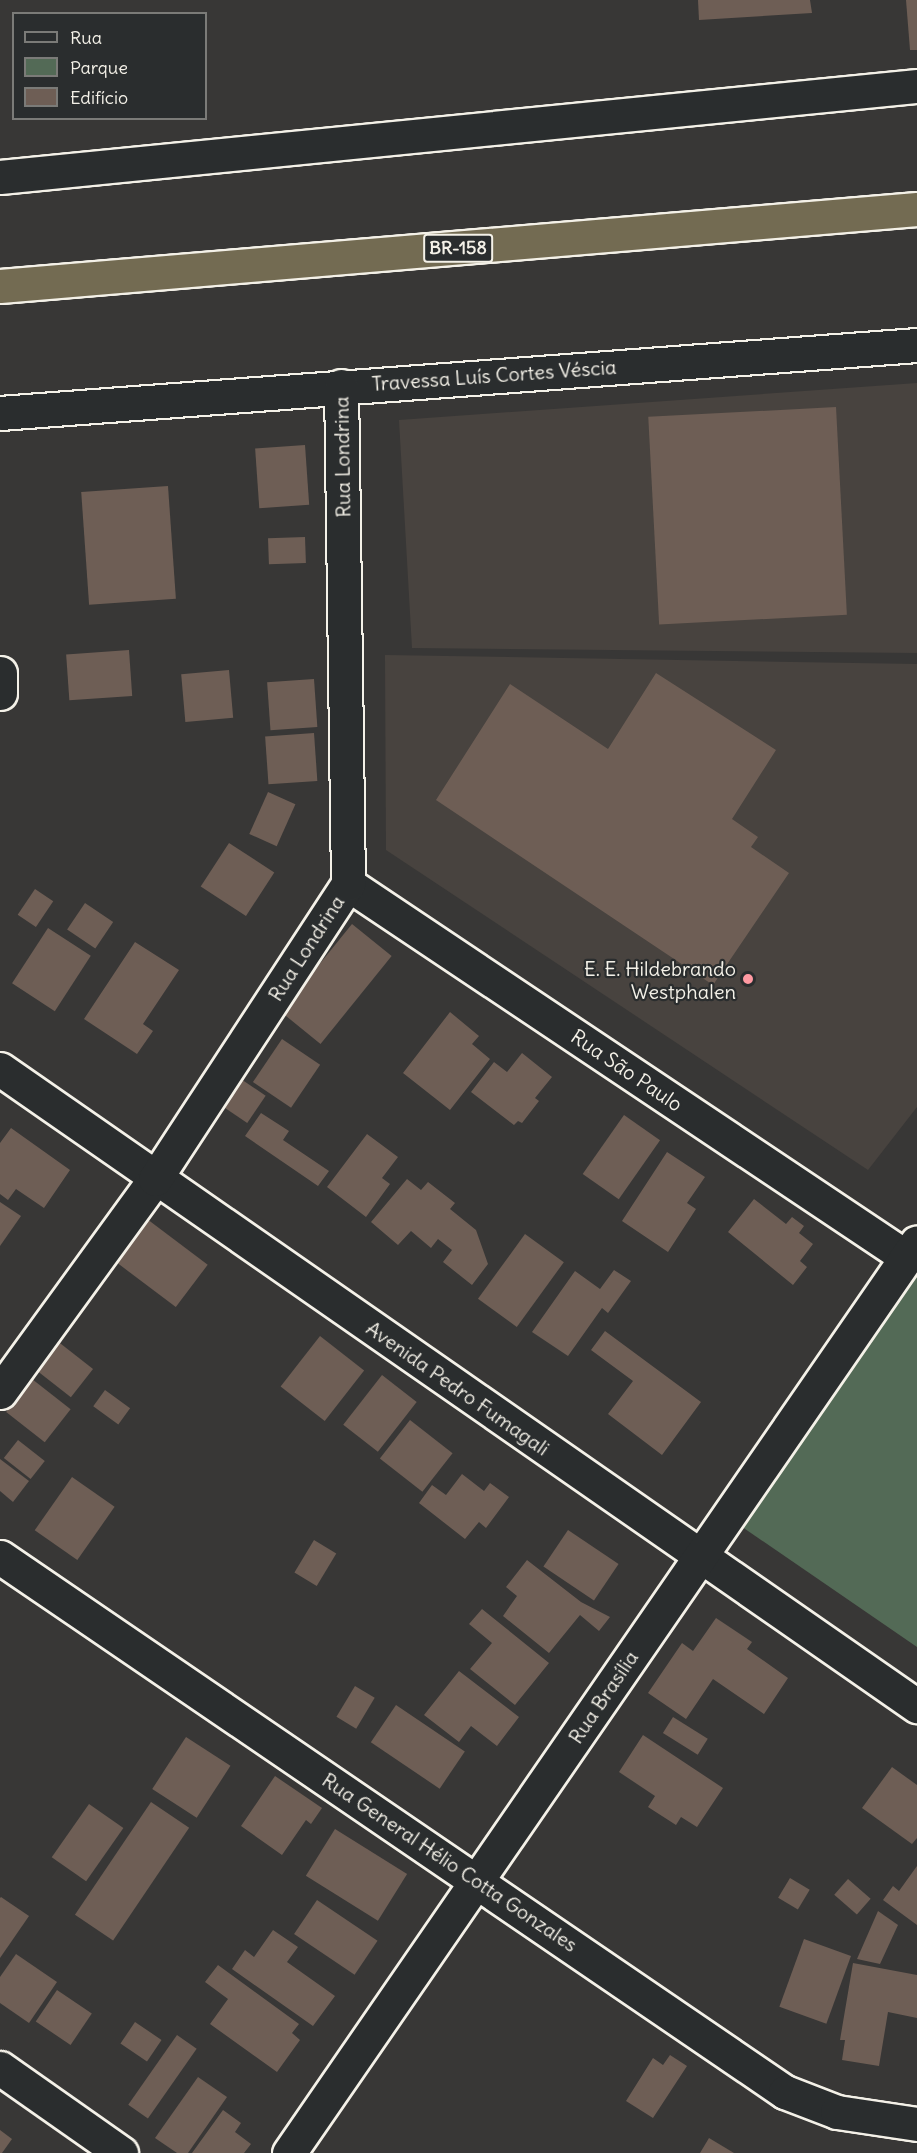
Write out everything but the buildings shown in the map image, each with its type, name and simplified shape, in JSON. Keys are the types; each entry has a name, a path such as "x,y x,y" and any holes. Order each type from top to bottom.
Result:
{"highway":[{"name":"BR-158","path":"0,286 917,209"}],"street":[{"path":"0,177 917,86"},
{"name":"Travessa Luís Cortes Véscia","path":"0,413 917,345"},
{"name":"Rua Londrina","path":"0,1392 155,1179 348,884 341,386"},
{"path":"0,673 0,693"},
{"name":"Rua São Paulo","path":"348,884 911,1249"},
{"name":"Avenida Pedro Fumagali","path":"0,1069 155,1179 917,1706"},
{"name":"Rua Brasília","path":"288,2153 911,1249"},
{"name":"Rua General Hélio Cotta Gonzales","path":"0,1557 478,1880 785,2092 837,2112 917,2124"},
{"path":"0,2068 121,2153"}],"shaded area":[{"path":"917,383 917,653 412,648 399,420"},
{"name":"E. E. Hildebrando Westphalen","path":"385,655 917,664 917,1107 868,1170 386,850"}],"green space":[{"path":"917,1261 917,1647 732,1520"}],"place":[{"name":"E. E. Hildebrando Westphalen","path":"748,979"}]}
